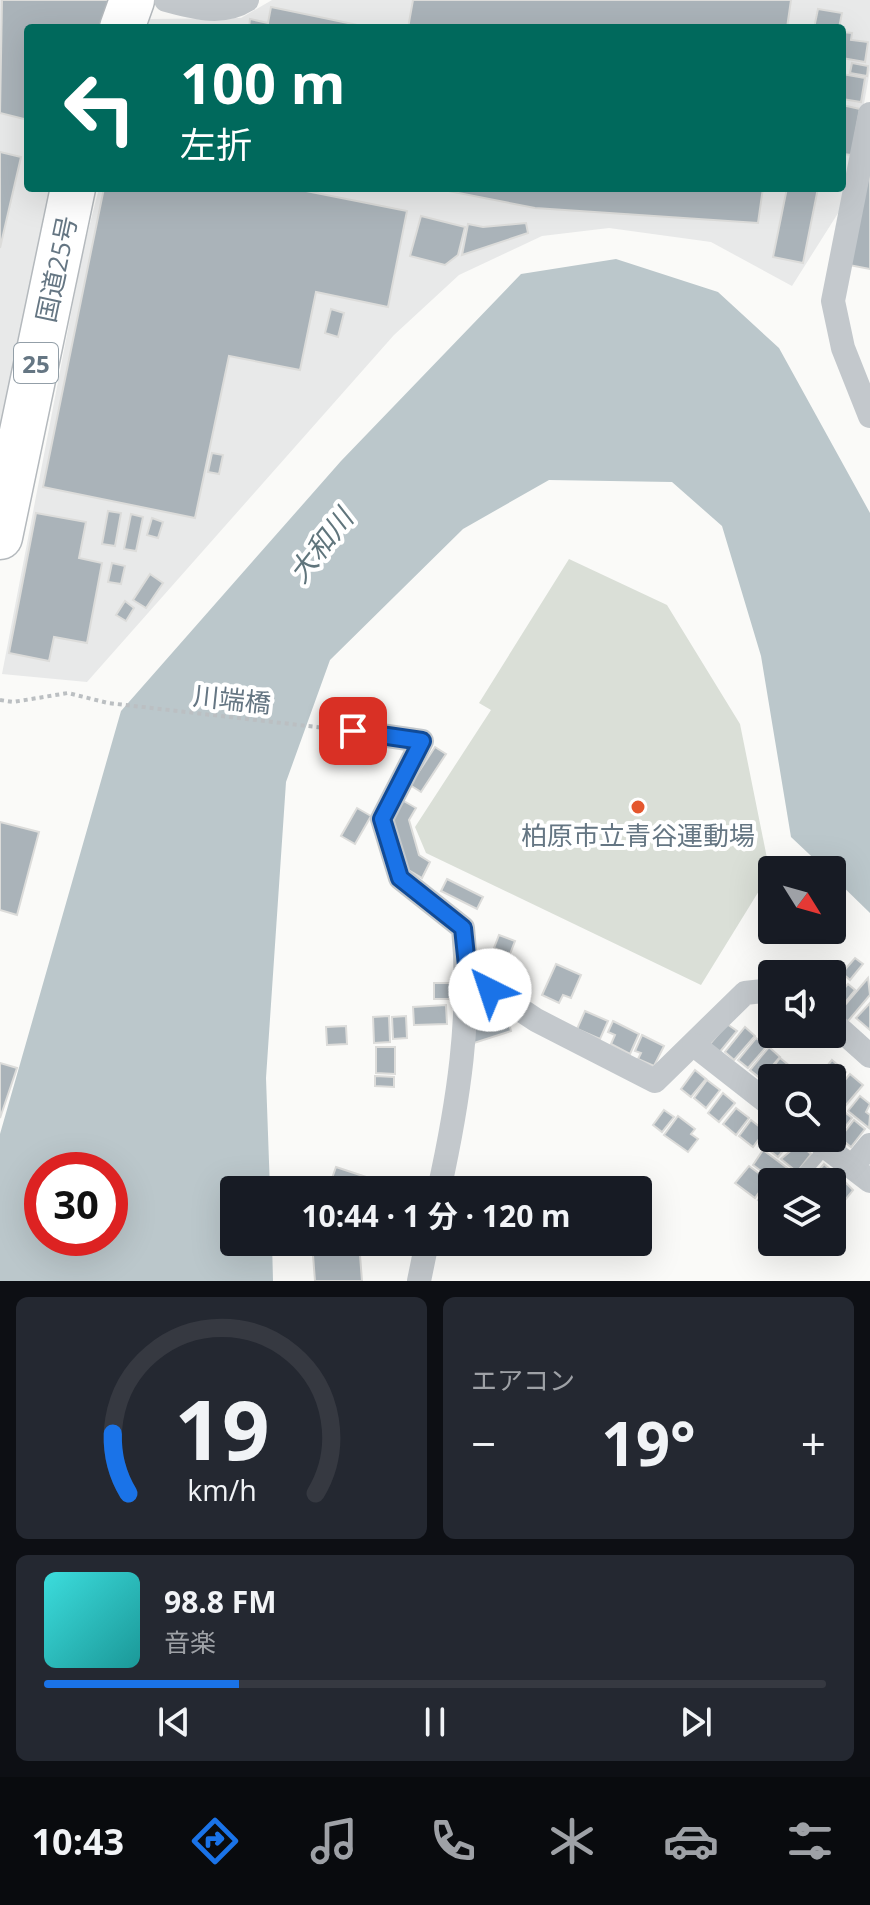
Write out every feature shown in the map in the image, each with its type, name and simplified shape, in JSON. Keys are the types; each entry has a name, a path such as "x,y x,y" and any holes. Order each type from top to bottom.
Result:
{"highway":[{"path":"123,24 132,0"},
{"name":"国道25号","path":"0,537 72,192"}],"street":[{"path":"166,0 208,10 237,6 247,0"},
{"path":"870,114 833,301 843,348 870,416"},
{"path":"353,731 422,741 382,819 400,878 463,928 468,975 457,1112 442,1176"},
{"path":"468,975 536,1020 655,1081 745,993 758,992"},
{"path":"846,1035 870,1056"},
{"path":"694,1045 758,1095"},
{"path":"833,1152 861,1174 870,1145"},
{"path":"419,1281 424,1256"}],"path":[{"name":"川端橋","path":"0,700 13,702 68,693 108,703 353,731"}],"shaded area":[{"path":"0,0 116,0 41,24 24,24 24,192 53,192 0,429"},
{"path":"272,0 870,0 870,70 847,199 792,286 711,242 609,228 542,236 459,275 394,335 87,682 2,674 83,251 98,192 846,192 846,24 148,24 150,19 241,18"},
{"path":"569,559 667,605 740,724 767,856 758,856 758,892 701,985 426,853 415,827 491,710 479,703"}],"water":[{"name":"大和川","path":"616,259 718,292 779,348 870,513 870,913 846,890 846,856 811,856 791,837 761,656 722,526 672,482 549,480 463,529 330,660 286,782 266,1078 270,1176 220,1176 220,1256 272,1256 273,1281 0,1281 0,1134 121,711 341,461 521,274"}],"building":[{"path":"2,0 112,0 103,24 24,24 24,119 0,113"},
{"path":"413,0 791,0 788,24 409,24"},
{"path":"271,7 353,24 249,24 250,19 268,23"},
{"path":"818,9 842,13 840,24 815,24"},
{"path":"846,32 852,33 851,40 868,42 865,62 846,59"},
{"path":"852,63 868,66 867,76 850,73"},
{"path":"846,75 865,78 861,102 846,100"},
{"path":"846,106 860,109 852,155 846,154"},
{"path":"0,152 21,157 0,248"},
{"path":"870,168 870,269 849,265"},
{"path":"103,192 311,192 407,211 388,307 316,292 300,370 229,356 195,518 43,487"},
{"path":"453,192 762,192 758,223 535,208"},
{"path":"786,192 817,192 803,263 773,257"},
{"path":"421,216 465,227 458,255 445,265 410,256"},
{"path":"526,223 528,233 462,255 468,224 483,227"},
{"path":"331,309 344,313 338,337 325,333"},
{"path":"212,453 223,455 219,474 208,472"},
{"path":"108,511 121,513 115,546 102,544"},
{"path":"36,513 86,522 79,558 102,563 87,643 54,637 49,661 9,653"},
{"path":"131,514 143,517 136,551 124,549"},
{"path":"152,518 163,522 158,538 147,535"},
{"path":"112,563 125,566 121,584 108,582"},
{"path":"150,574 163,583 146,608 133,600"},
{"path":"125,601 134,608 126,621 116,615"},
{"path":"435,747 446,754 421,792 410,785"},
{"path":"402,800 416,808 409,820 419,855 430,862 422,878 405,868 391,821"},
{"path":"357,808 371,816 355,844 341,836"},
{"path":"0,822 39,832 17,915 0,910"},
{"path":"447,879 483,897 477,909 441,891"},
{"path":"499,935 515,941 510,954 494,948"},
{"path":"855,958 863,964 850,980 846,976 846,968"},
{"path":"556,964 581,975 571,998 563,995 559,1003 542,995"},
{"path":"868,978 870,995 846,1023 846,1004"},
{"path":"434,983 450,983 450,999 434,999"},
{"path":"848,984 855,990 846,1001"},
{"path":"870,1003 870,1030 856,1018"},
{"path":"446,1005 447,1024 414,1025 413,1007"},
{"path":"482,1008 484,1014 491,1012 493,1017 499,1015 501,1020 508,1019 511,1031 474,1043 470,1012"},
{"path":"585,1011 608,1021 600,1039 577,1029"},
{"path":"389,1016 390,1042 374,1043 373,1017"},
{"path":"406,1016 407,1038 393,1039 392,1017"},
{"path":"613,1021 639,1034 630,1054 611,1044 615,1035 608,1032"},
{"path":"727,1024 737,1031 719,1053 709,1045"},
{"path":"346,1026 347,1044 327,1045 326,1027"},
{"path":"745,1027 755,1036 734,1060 725,1052"},
{"path":"642,1035 664,1046 654,1066 638,1059 641,1053 635,1051"},
{"path":"756,1038 758,1048 765,1048 748,1068 738,1060"},
{"path":"376,1047 395,1047 395,1074 376,1073"},
{"path":"768,1048 780,1057 774,1064 758,1064 758,1077 750,1070"},
{"path":"0,1063 17,1068 0,1118"},
{"path":"695,1070 706,1079 691,1097 681,1089"},
{"path":"850,1074 863,1085 846,1105 846,1079"},
{"path":"375,1076 394,1077 394,1087 375,1086"},
{"path":"707,1080 720,1090 706,1108 694,1098"},
{"path":"723,1093 735,1103 719,1122 708,1113"},
{"path":"860,1096 870,1104 866,1112 870,1115 869,1128 848,1111"},
{"path":"736,1108 749,1118 736,1135 723,1124"},
{"path":"664,1110 674,1117 662,1132 653,1125"},
{"path":"678,1116 695,1129 691,1134 698,1139 688,1152 664,1135"},
{"path":"751,1120 758,1126 758,1140 753,1147 739,1136"},
{"path":"854,1120 865,1129 851,1147 846,1143 846,1130"},
{"path":"762,1152 766,1152 787,1168 758,1169 753,1165"},
{"path":"789,1152 811,1154 800,1168 792,1168 781,1159"},
{"path":"749,1166 758,1173 758,1194 755,1198 735,1183"},
{"path":"336,1167 363,1176 333,1176"},
{"path":"846,1183 853,1190 846,1199"},
{"path":"313,1256 360,1256 362,1281 315,1281"}],"place":[{"name":"柏原市立青谷運動場","path":"638,807"}],"route":[{"path":"353,731 422,741 382,819 400,878 463,928 468,975 490,990"}]}
